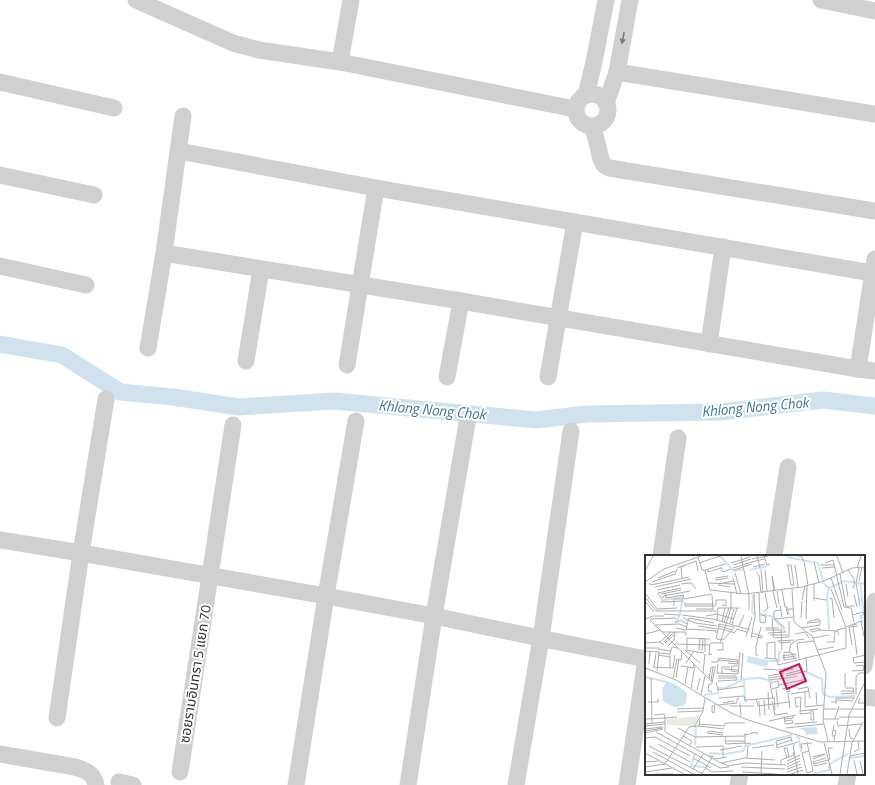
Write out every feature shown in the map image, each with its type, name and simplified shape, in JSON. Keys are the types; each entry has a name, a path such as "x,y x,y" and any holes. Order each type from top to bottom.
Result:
{"street":[{"path":"136,0 233,43 259,50 340,62 575,109"},
{"path":"340,62 351,0"},
{"path":"586,95 606,0"},
{"path":"606,103 616,72 630,0"},
{"path":"822,0 875,11"},
{"path":"616,72 875,114"},
{"path":"0,82 114,108"},
{"path":"595,94 600,96 606,103 608,109 607,115 600,125 594,127 584,125 580,122 576,114 575,109 579,100 586,95 595,94"},
{"path":"148,348 164,253 183,116"},
{"path":"594,127 601,159 604,165 609,168 875,211"},
{"path":"164,253 461,301 867,370 874,266 723,247 376,188 179,151"},
{"path":"0,175 94,195"},
{"path":"347,365 376,188"},
{"path":"548,377 575,222"},
{"path":"709,344 723,247"},
{"path":"0,266 86,285"},
{"path":"246,361 261,269"},
{"path":"447,377 461,301"},
{"path":"57,718 81,553 106,399"},
{"path":"296,785 356,421"},
{"path":"408,785 434,616 467,423"},
{"name":"ซอยรามอินทรา 5 แยก 70","path":"180,772 233,425"},
{"path":"516,785 541,638 571,431"},
{"path":"661,555 678,438"},
{"path":"774,555 788,467"},
{"path":"0,540 326,596 434,616 645,659"},
{"path":"865,660 875,601"},
{"path":"627,785 645,666"},
{"path":"865,697 875,698"},
{"path":"0,754 74,766 90,774 95,779 96,785"},
{"path":"738,785 740,775"},
{"path":"846,785 848,775"}],"waterway":[{"name":"Khlong Nong Chok","path":"0,344 62,355 120,392 173,397 238,407 334,401 536,420 587,414 720,412 823,400 875,406"}]}
